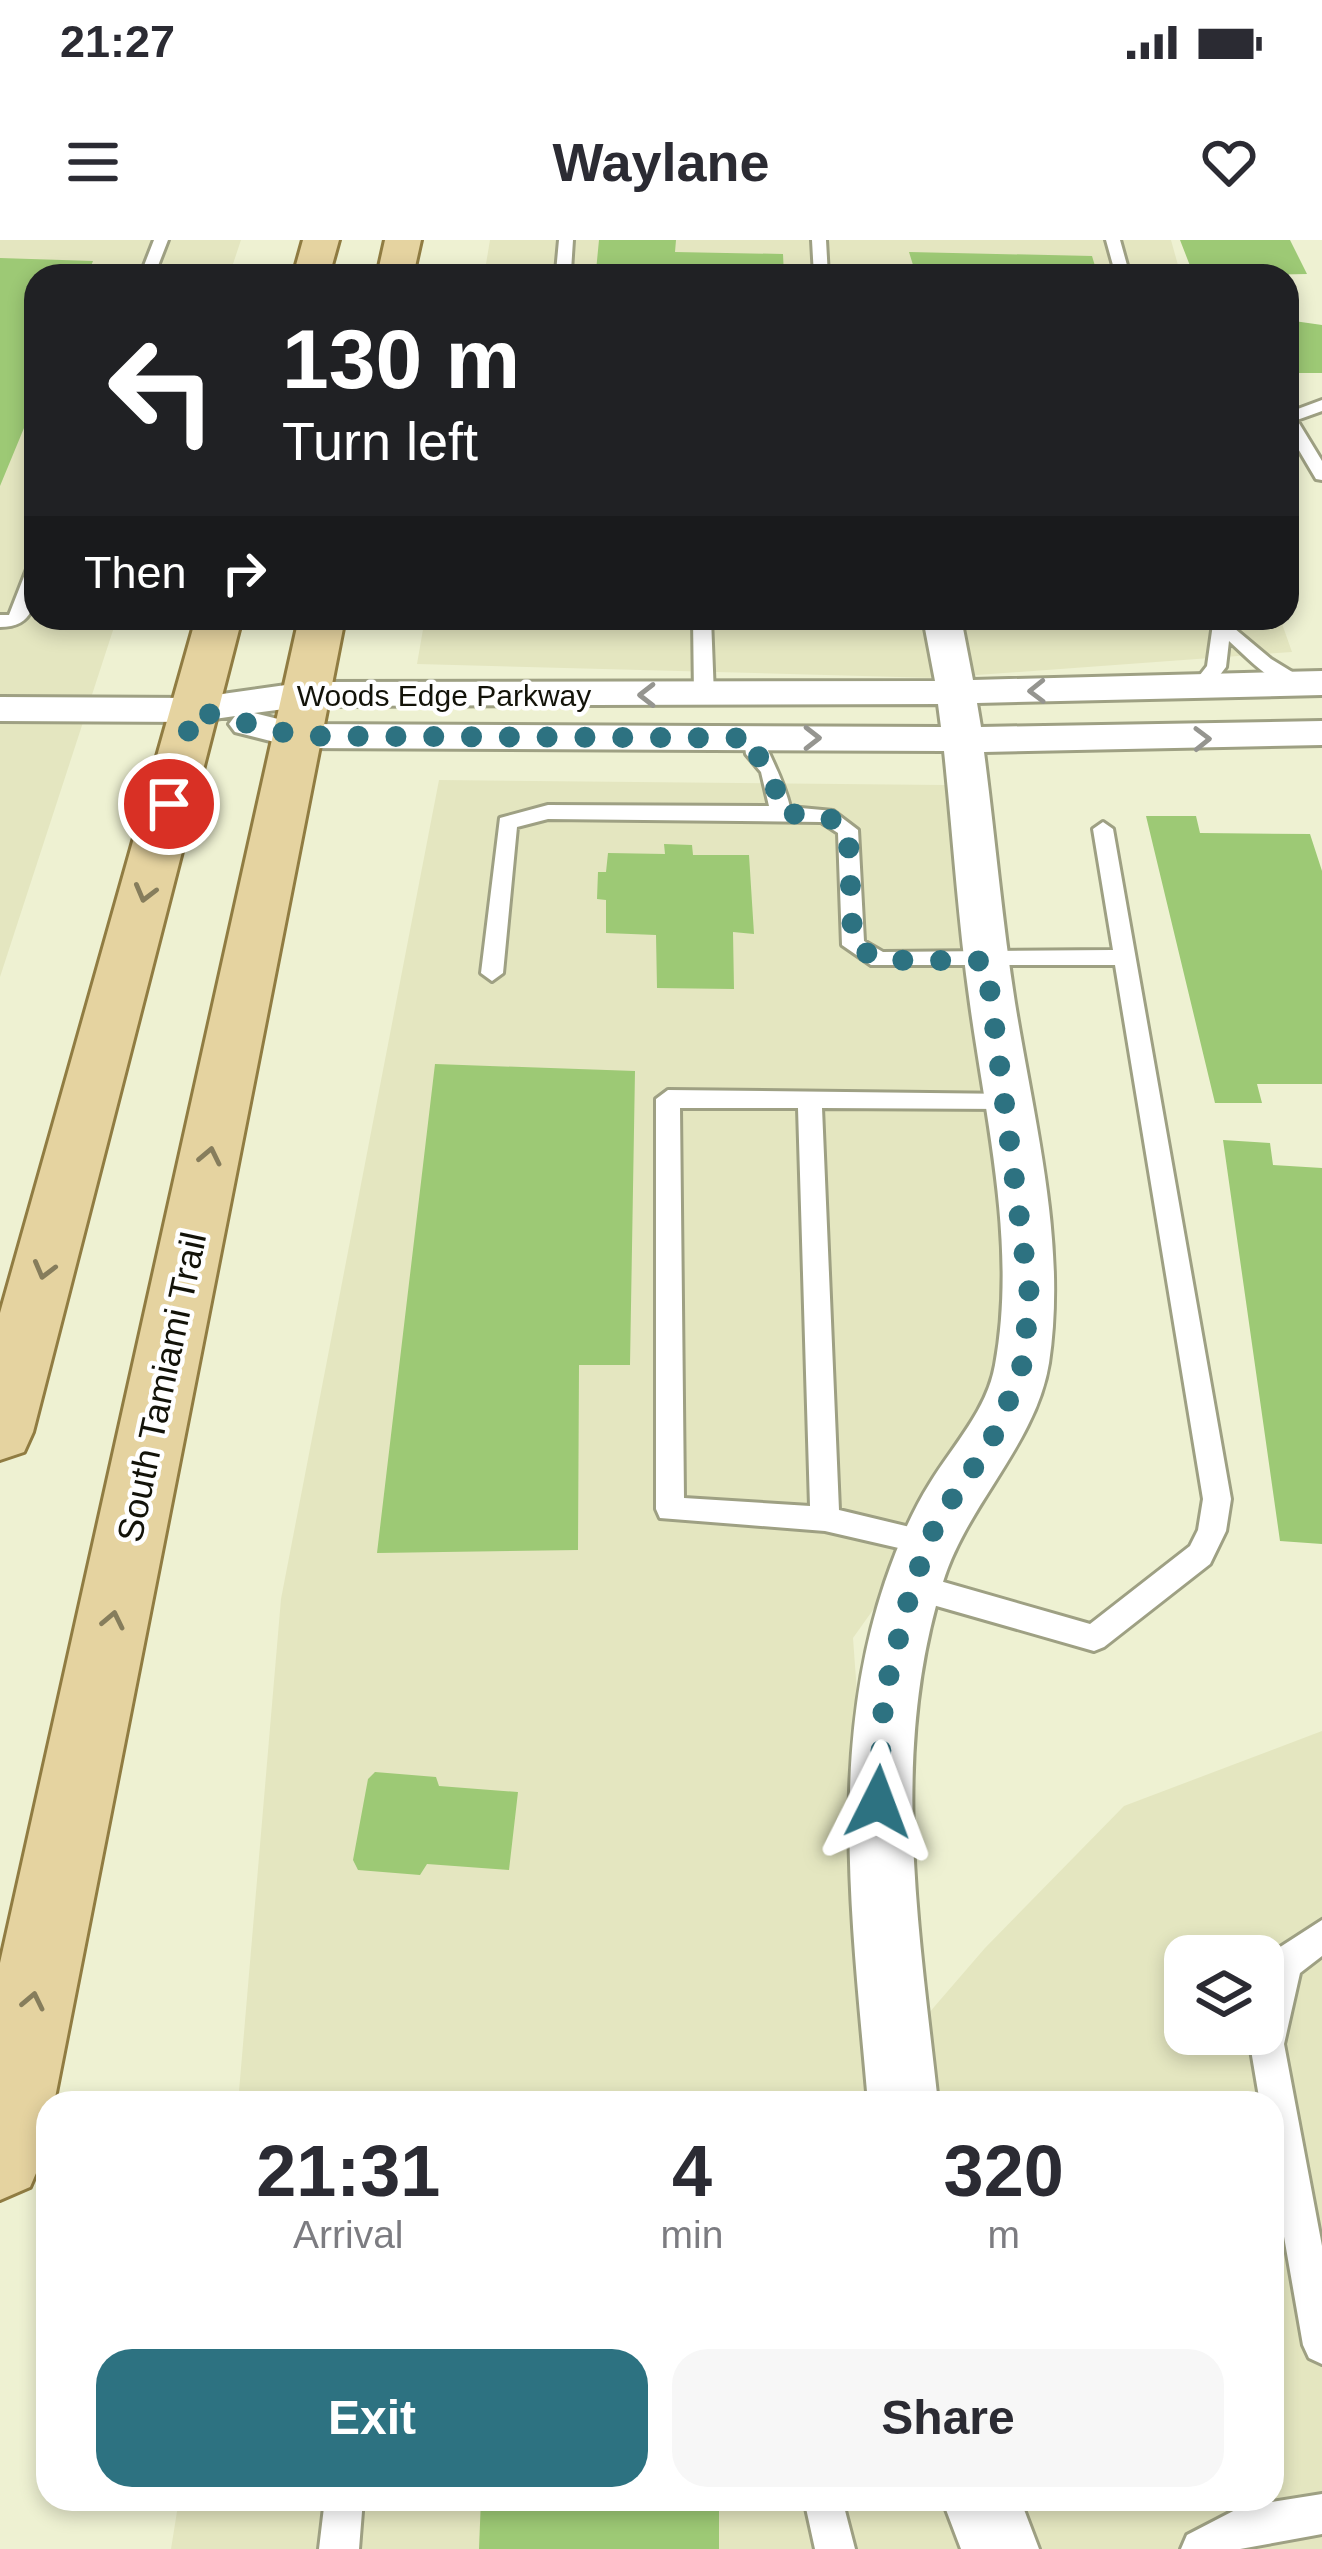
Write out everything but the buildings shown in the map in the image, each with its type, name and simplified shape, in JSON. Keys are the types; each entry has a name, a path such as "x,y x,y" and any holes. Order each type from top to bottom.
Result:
{"main road":[{"path":"0,1432 216,630"},
{"name":"South Tamiami Trail","path":"0,2157 320,630"}],"street":[{"path":"902,2091 878,1802 884,1695 937,1521 990,1444 1021,1372 1030,1299 960,715 944,630"},
{"name":"Woods Edge Parkway","path":"0,709 194,710 754,738 1198,689 1311,684"},
{"name":"Woods Edge Parkway","path":"302,715 704,696 1322,734"},
{"path":"986,2511 1000,2549"}],"lane":[{"path":"1299,436 1322,475"},
{"path":"0,620 16,621 24,600"},
{"path":"702,630 704,696"},
{"path":"1198,689 1216,667 1220,630"},
{"path":"1230,630 1264,663 1311,684"},
{"path":"754,738 756,754 771,770 781,813"},
{"path":"492,973 507,824 548,812 826,816 848,830 853,945 879,960 1125,958"},
{"path":"1006,1100 668,1099 670,1509 825,1519 1094,1638 1200,1555 1212,1531 1217,1499 1102,830"},
{"path":"810,1099 825,1519"},
{"path":"1276,2091 1267,2044 1286,1963 1322,1936"},
{"path":"1284,2137 1322,2345"},
{"path":"339,2549 343,2511"},
{"path":"826,2511 836,2549"},
{"path":"1201,2549 1241,2527 1322,2514"}],"shaded area":[{"path":"0,240 241,240 233,264 24,264 24,630 113,630 0,977"},
{"path":"490,240 1171,240 1178,264 486,264"},
{"path":"423,630 1284,630 1292,652 936,678 417,664"},
{"path":"439,780 945,785 988,1083 1029,1295 974,1468 853,1638 884,2065 985,1948 1124,1806 1322,1731 1322,2549 171,2549 177,2511 1284,2511 1284,2091 239,2091 281,1599"}],"route":[{"path":"169,804 194,710 298,736 754,738 756,754 771,770 781,813 826,816 848,830 853,945 879,960 986,961 1030,1299 1021,1372 990,1444 937,1521 912,1586 884,1695 878,1802"}]}
